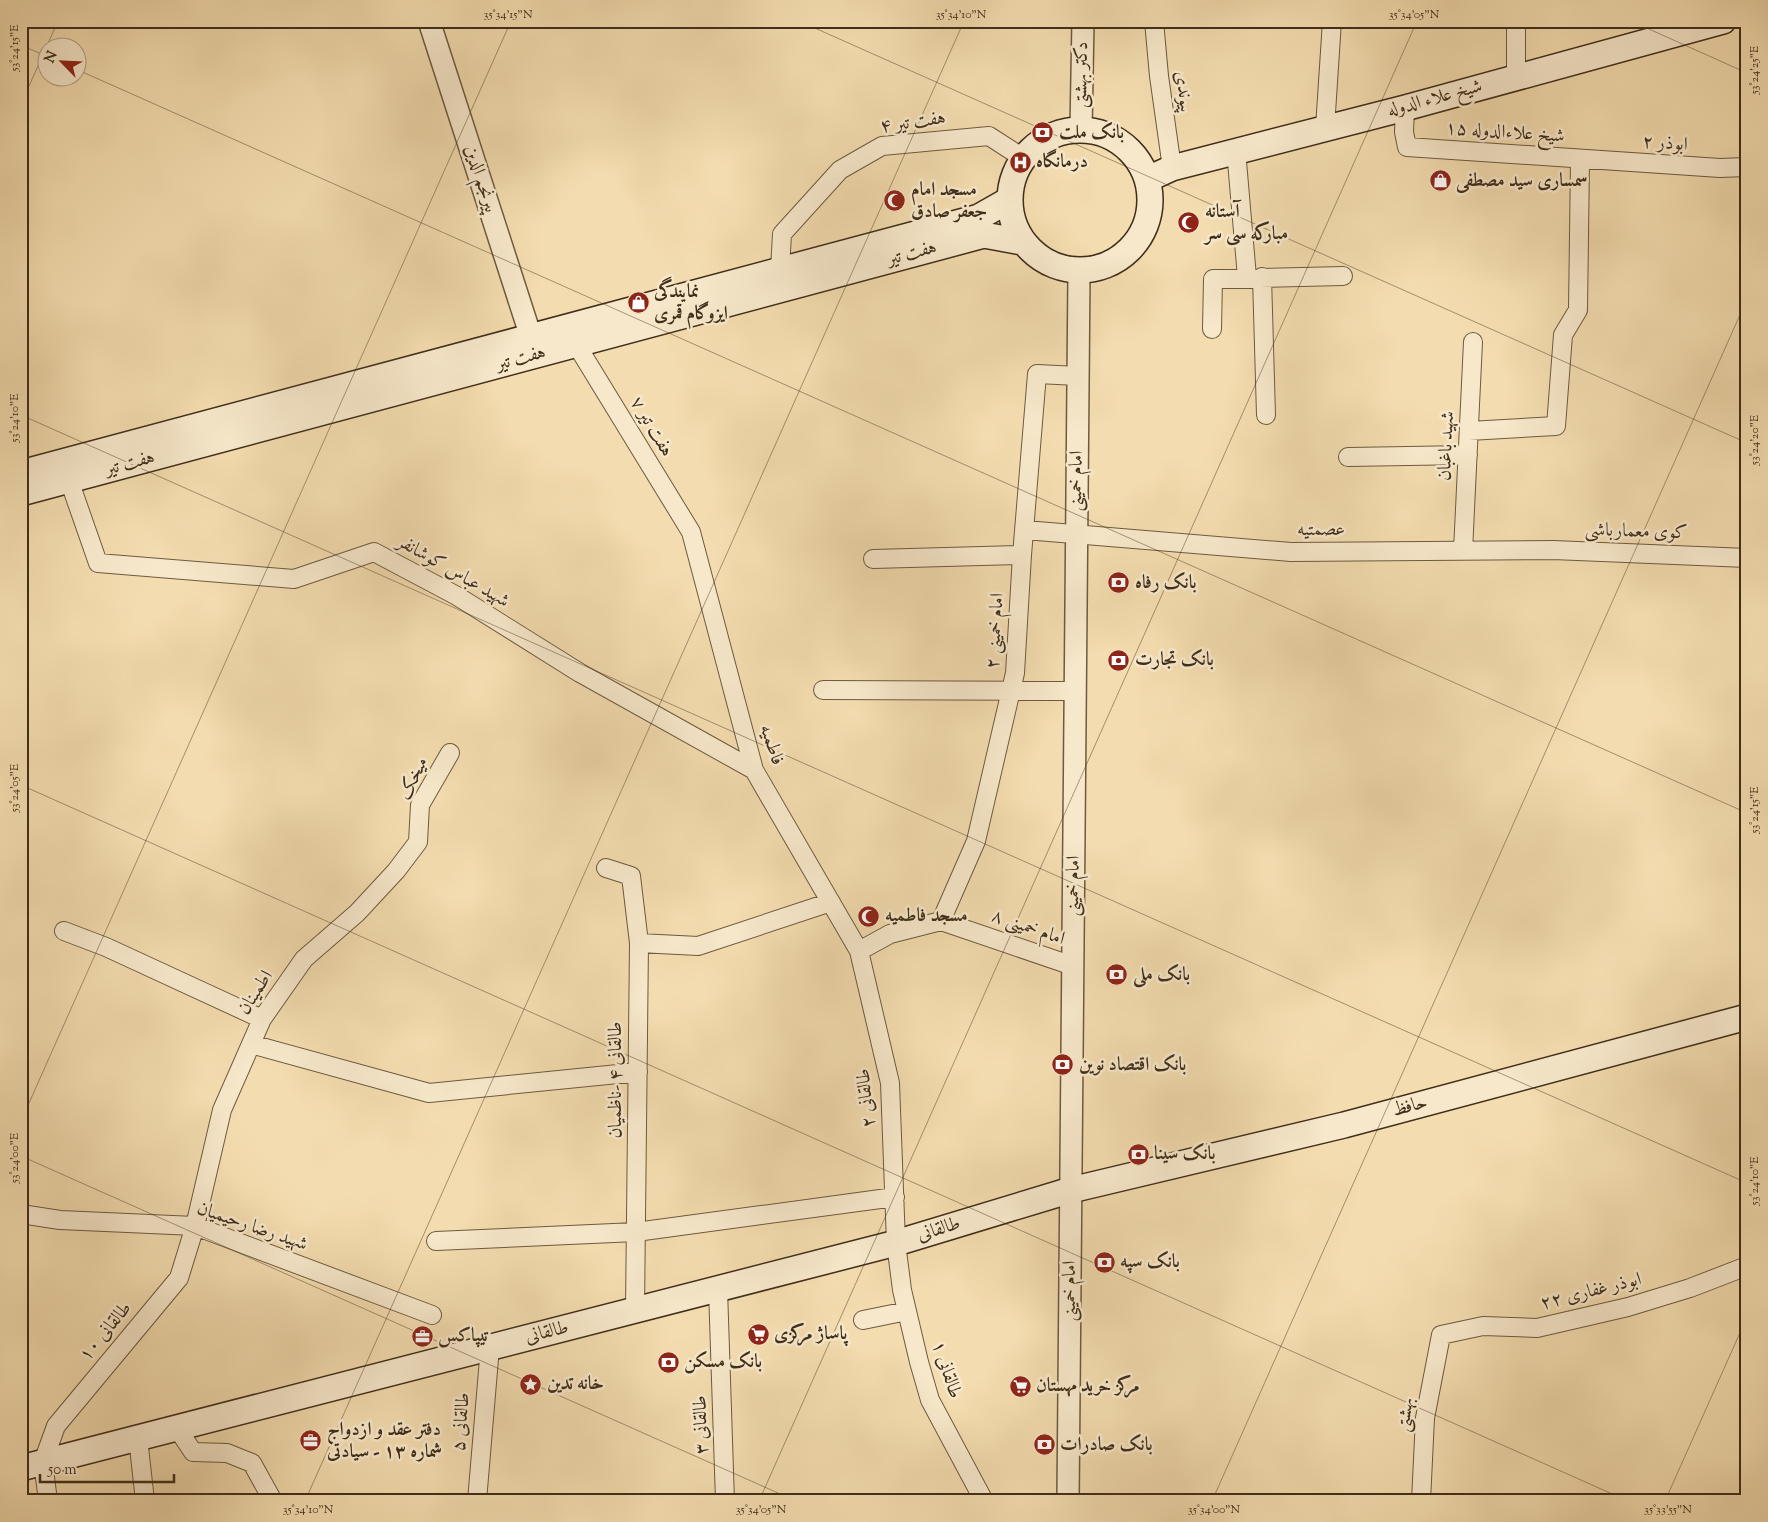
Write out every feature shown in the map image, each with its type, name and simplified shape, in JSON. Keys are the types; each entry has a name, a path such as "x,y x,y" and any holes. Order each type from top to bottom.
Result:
{"main road":[{"name":"شیخ علاء الدوله","path":"1148,179 1172,168 1236,150 1405,108 1723,21"},
{"path":"1081,129 1103,133 1122,143 1138,159 1148,179 1151,201 1147,223 1137,243 1121,258 1108,265 1079,272 1038,258 1022,242 1012,222 1009,200 1013,178 1023,158 1039,142 1059,132 1081,129"},
{"name":"هفت تیر","path":"21,493 534,346 780,270 979,217 1009,200"},
{"name":"هفت تیر","path":"21,474 534,346 576,344 984,235 1022,242"},
{"name":"حافظ","path":"1071,1190 1344,1125 1747,1017"},
{"name":"طالقانی","path":"32,1465 896,1243 1071,1190"}],"street":[{"name":"پیرنجم الدین","path":"430,21 534,346"},
{"name":"دکتر بهشتی","path":"1081,129 1083,21"},
{"name":"پیوندی","path":"1154,21 1159,76 1172,168"},
{"path":"1325,128 1332,21"},
{"path":"1516,21 1516,78"},
{"name":"شیخ علاءالدوله ۱۵","path":"1405,108 1404,132 1407,147 1580,160"},
{"name":"هفت تیر ۴","path":"780,270 782,234 840,170 882,146 989,136 1023,158"},
{"path":"1236,150 1254,277 1266,415"},
{"path":"1469,431 1556,426 1563,335 1578,310 1580,160"},
{"name":"ابوذر ۲","path":"1580,160 1747,168"},
{"name":"امام خمینی","path":"1068,1501 1079,272"},
{"path":"1212,329 1213,279 1343,276"},
{"name":"شهید باغبان","path":"1463,551 1473,342"},
{"name":"هفت تیر ۷","path":"576,344 690,532"},
{"name":"امام خمینی ۲","path":"941,921 976,841 1015,673 1022,555 1037,374 1078,376"},
{"path":"1348,457 1468,455"},
{"name":"شهید عباس کوشانفر","path":"68,480 98,563 294,579 374,552 457,596 580,673 754,770"},
{"name":"عصمتیه","path":"1025,530 1291,552 1553,550"},
{"name":"فاطمیه","path":"690,532 754,770 859,951"},
{"name":"کوی معمارباشی","path":"1553,550 1747,558"},
{"path":"873,559 1022,555"},
{"path":"823,690 1076,691"},
{"name":"میخک","path":"419,823 420,805 450,753"},
{"name":"اطمینان","path":"195,1226 222,1110 262,1019 304,959 357,913 396,871 418,842 419,823"},
{"name":"طالقانی ۴ -ناظمیان","path":"606,868 631,876 639,943 635,1310"},
{"path":"639,943 698,946 831,902"},
{"path":"859,951 890,934 941,921"},
{"name":"امام خمینی ۸","path":"941,921 1073,966"},
{"path":"64,931 106,947 262,1019"},
{"name":"طالقانی ۲","path":"859,951 890,1083 896,1243"},
{"path":"251,1044 429,1093 638,1072"},
{"path":"436,1242 636,1232 895,1198"},
{"name":"شهید رضا رحیمیان","path":"21,1214 60,1220 195,1226 432,1315"},
{"name":"طالقانی ۱۰","path":"32,1465 56,1426 180,1278 195,1226"},
{"name":"طالقانی ۱","path":"896,1243 907,1311 930,1400 984,1501"},
{"name":"ابوذر غفاری ۲۲","path":"1441,1335 1483,1326 1537,1328 1628,1307 1690,1288 1747,1266"},
{"name":"طالقانی ۳","path":"718,1289 725,1501"},
{"path":"863,1320 907,1311"},
{"name":"بهشتی","path":"1421,1501 1425,1418 1441,1335"},
{"name":"طالقانی ۵","path":"477,1501 490,1347"},
{"path":"177,1428 193,1452 227,1453 252,1464 271,1497"},
{"path":"138,1438 145,1501"},
{"path":"32,1465 48,1501"}],"place":[{"name":"بانک ملت","path":"1043,133"},
{"name":"درمانگاه","path":"1020,162"},
{"name":"سمساری سید مصطفی","path":"1440,181"},
{"name":"مسجد امام جعفر صادق","path":"895,201"},
{"name":"آستانه مبارکه سی سر","path":"1189,223"},
{"name":"نمایندگی ایزوگام قمری","path":"638,303"},
{"name":"بانک رفاه","path":"1119,583"},
{"name":"بانک تجارت","path":"1119,660"},
{"name":"مسجد فاطمیه","path":"869,916"},
{"name":"بانک ملی","path":"1117,975"},
{"name":"بانک اقتصاد نوین","path":"1063,1065"},
{"name":"بانک سینا","path":"1138,1154"},
{"name":"بانک سپه","path":"1104,1262"},
{"name":"پاساژ مرکزی","path":"758,1334"},
{"name":"تیپاکس","path":"422,1336"},
{"name":"بانک مسکن","path":"668,1362"},
{"name":"خانه تدین","path":"531,1384"},
{"name":"مرکز خرید مهستان","path":"1020,1386"},
{"name":"دفتر عقد و ازدواج شماره ۱۳ - سیادتی","path":"311,1441"},
{"name":"بانک صادرات","path":"1044,1445"}]}
